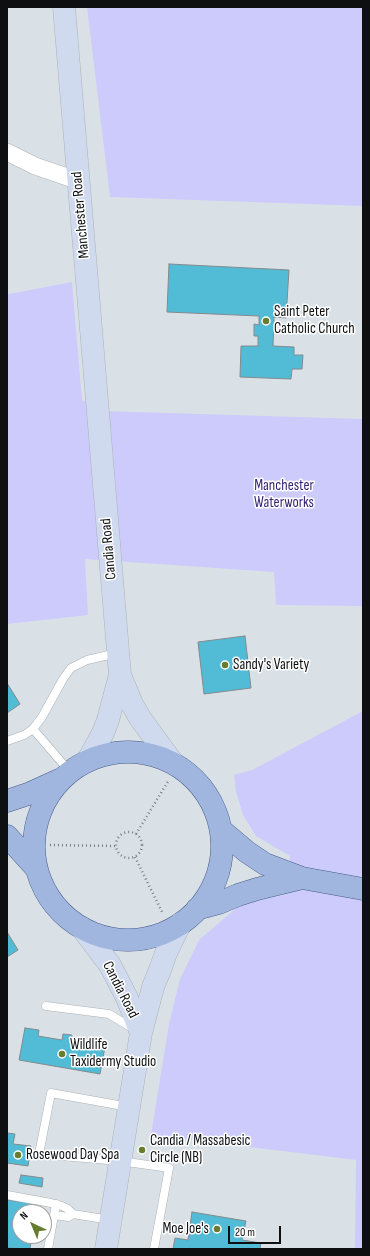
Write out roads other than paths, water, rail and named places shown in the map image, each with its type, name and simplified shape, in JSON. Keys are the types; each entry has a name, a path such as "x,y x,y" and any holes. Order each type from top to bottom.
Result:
{"main road":[{"name":"Manchester Road","path":"64,7 98,423"},
{"name":"Candia Road","path":"98,423 120,675 132,704 148,731 176,765"},
{"name":"Candia Road","path":"88,760 103,733 108,720 120,675"},
{"path":"7,801 28,794 66,775 88,760 109,754 130,752 152,755 176,765 195,779 207,794 216,811 221,830 222,851 218,872 210,892 197,909"},
{"path":"66,775 47,798 37,820 34,844 36,869 44,889 53,903 64,915 91,933 111,938 131,940 152,937 171,930 172,920 197,909 219,903 251,891 302,878"},
{"path":"221,830 247,852 265,864 302,878 363,889"},
{"path":"7,836 36,869"},
{"name":"Candia Road","path":"106,1249 141,1033 150,1000 166,953 172,920"},
{"name":"Candia Road","path":"82,928 110,965 127,998 141,1033"}],"street":[{"path":"7,152 35,166 79,181"}],"lane":[{"path":"7,741 24,735 33,729 42,717 63,679 71,668 87,660 118,653"},
{"path":"33,729 66,775"},
{"path":"46,1006 109,1014 141,1033"},
{"path":"130,1108 51,1093 39,1154 120,1161 169,1168 154,1249"},
{"path":"7,1195 56,1204 68,1209 73,1214 111,1220"},
{"path":"48,1249 56,1204"},
{"path":"54,1215 68,1217 73,1214"}],"place":[{"name":"Saint Peter Catholic Church","path":"266,321"},
{"name":"Sandy's Variety","path":"225,665"},
{"name":"Wildlife Taxidermy Studio","path":"62,1054"},
{"name":"Candia / Massabesic Circle (NB)","path":"142,1150"},
{"name":"Rosewood Day Spa","path":"18,1155"},
{"name":"Moe Joe's","path":"217,1229"}],"park label":[{"name":"Manchester Waterworks","path":"284,494"}]}
